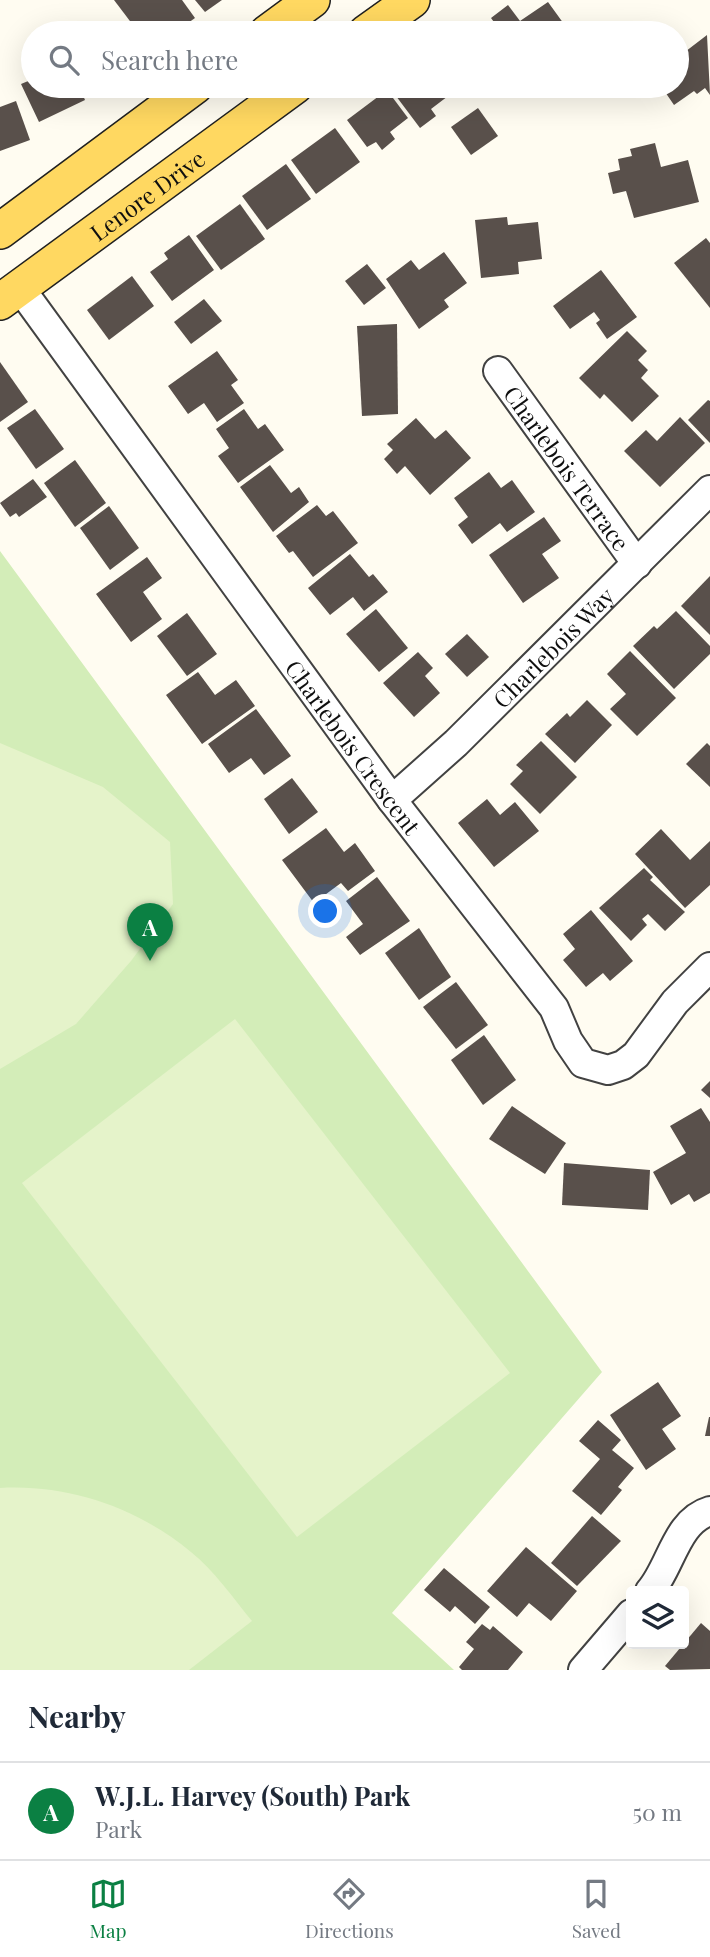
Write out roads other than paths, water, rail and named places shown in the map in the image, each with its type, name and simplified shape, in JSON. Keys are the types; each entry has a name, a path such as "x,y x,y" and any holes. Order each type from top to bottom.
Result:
{"main road":[{"path":"283,21 312,0"},
{"path":"383,21 412,0"},
{"path":"0,231 179,98"},
{"name":"Lenore Drive","path":"10,295 279,98"}],"street":[{"name":"Charlebois Crescent","path":"10,295 392,800 554,1008 568,1041 583,1063 608,1070 623,1065 636,1055 675,1002 710,967"},
{"name":"Charlebois Terrace","path":"498,371 637,565"},
{"name":"Charlebois Way","path":"392,800 456,743 710,490"},
{"path":"654,1586 663,1576 688,1524 710,1511"},
{"path":"583,1670 626,1620"}],"place":[{"name":"W.J.L. Harvey (South) Park","path":"150,961"}]}
